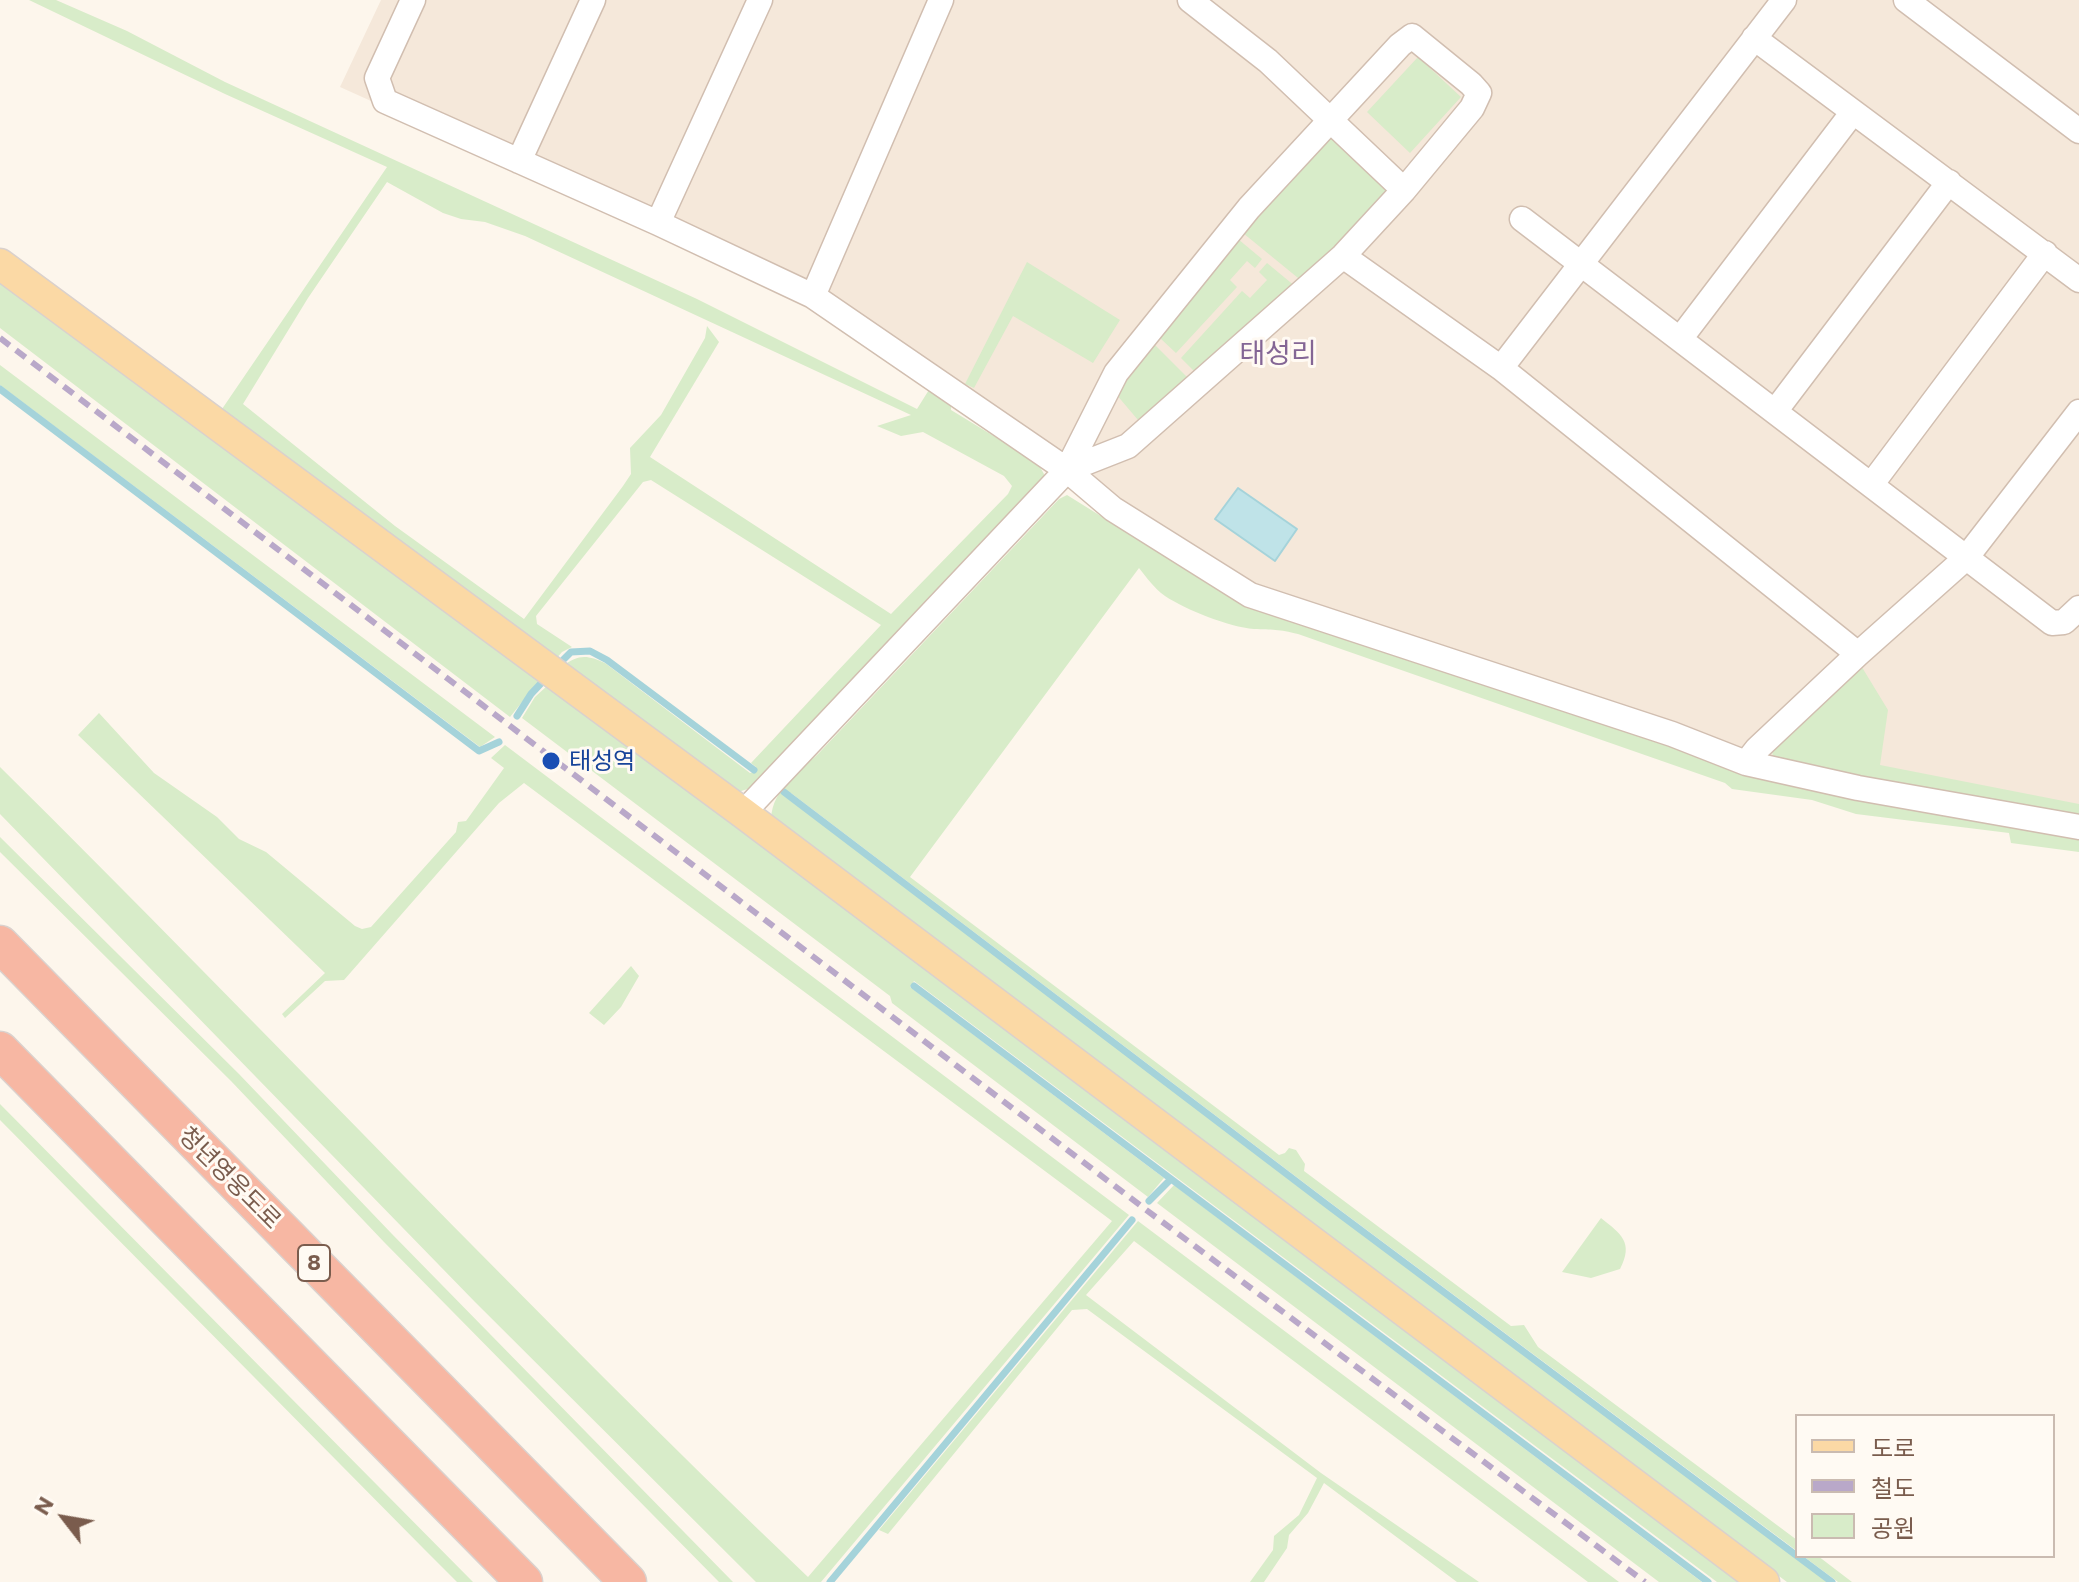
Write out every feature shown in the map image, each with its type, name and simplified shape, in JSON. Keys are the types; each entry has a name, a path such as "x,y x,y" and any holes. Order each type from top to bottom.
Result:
{"highway":[{"name":"청년영웅도로","path":"0,944 628,1582"},
{"path":"0,1050 524,1582"}],"main road":[{"path":"0,264 743,813 1764,1582"}],"street":[{"path":"413,0 377,78 385,101 813,296 1067,470 1113,509 1250,595 1672,734 1746,763 1858,788 2079,827"},
{"path":"519,161 593,0"},
{"path":"658,223 760,0"},
{"path":"813,296 941,0"},
{"path":"1190,0 1268,61 1404,190"},
{"path":"1501,368 1784,0"},
{"path":"1906,0 2079,131"},
{"path":"743,813 1067,470 1116,373 1249,208 1329,119 1412,36 1471,84 1479,93 1472,108 1404,190 1343,256 1128,446 1067,470"},
{"path":"1754,38 2079,280"},
{"path":"1680,339 1853,112"},
{"path":"1776,410 1949,182"},
{"path":"1522,219 2052,623 2064,622 2079,608"},
{"path":"1871,485 2045,253"},
{"path":"1343,256 1501,368 1858,654"},
{"path":"1746,763 1786,720 1966,558 2079,412"}],"shaded area":[{"path":"381,0 2079,0 2079,819 1755,763 1232,589 826,306 340,87"}],"green space":[{"path":"29,0 56,0 127,31 225,82 697,299 917,409 932,385 951,403 951,410 1038,463 1045,476 1043,482 754,787 738,792 563,666 583,657 605,663 750,773 756,771 751,763 881,625 651,480 643,482 536,616 537,624 572,647 556,659 222,409 387,167","holes":["387,182 443,213 485,222 525,236 911,415 877,426 901,436 923,432 1004,476 1012,486 1008,494 891,614 650,457 719,342 707,326 705,338 661,415 630,448 631,474 524,619 395,526 243,404 308,298"]},
{"path":"1418,57 1461,97 1410,153 1367,112"},
{"path":"1328,135 1390,193 1303,282 1243,233"},
{"path":"1238,239 1262,259 1255,268 1247,261 1230,280 1237,287 1176,353 1160,338"},
{"path":"1027,262 1120,320 1093,363 1013,316 974,388 965,384"},
{"path":"1267,263 1296,287 1195,372 1181,358 1242,291 1250,298 1267,280 1259,272"},
{"path":"0,276 539,681 510,717 0,328"},
{"path":"1155,345 1188,378 1138,420 1116,394"},
{"path":"0,365 495,737 480,747 0,385"},
{"path":"1067,495 1223,592 1763,779 2079,834 2079,852 2011,843 2009,833 1856,814 1812,800 1732,789 1725,783 1298,634 1244,628 1208,617 1165,596 1139,568 910,877 1279,1155 1289,1148 1296,1150 1305,1164 1304,1171 1511,1326 1524,1325 1538,1347 1795,1539 1795,1550 1332,1204 791,793 787,795 1157,1079 1829,1582 1787,1582 1141,1100 771,819 776,798 788,782 1059,499"},
{"path":"1860,664 1888,710 1880,765 2079,804 2079,815 1842,776 1773,758 1772,749"},
{"path":"548,685 1742,1582 1717,1582 914,981 910,987 1164,1178 1148,1197 892,1003 890,996 522,718 535,697"},
{"path":"99,713 154,773 217,817 239,839 266,852 362,929 371,927 456,832 458,822 466,821 504,768 491,758 505,745 1129,1215 821,1582 756,1582 475,1302 0,814 0,767 603,1377 808,1577 1112,1221 524,783 499,803 344,980 325,981 285,1018 282,1014 325,973 78,735"},
{"path":"0,837 239,1074 733,1582 719,1582 384,1242 231,1081 0,852"},
{"path":"631,966 639,976 621,1007 604,1025 589,1013"},
{"path":"0,1104 473,1582 457,1582 424,1549 0,1120"},
{"path":"1174,1185 1702,1582 1659,1582 1157,1203"},
{"path":"1601,1218 1623,1239 1626,1252 1620,1269 1591,1278 1562,1272"},
{"path":"1138,1221 1619,1582 1588,1582 1134,1241 1086,1295 1321,1473 1479,1582 1457,1582 1324,1483 1308,1513 1289,1535 1287,1548 1264,1582 1250,1582 1273,1550 1274,1536 1299,1515 1317,1478 1087,1309 1072,1310 888,1534 879,1530"},
{"path":"1806,1558 1821,1558 1852,1582 1838,1582"}],"water":[{"path":"1238,488 1297,529 1275,561 1215,519"}],"waterway":[{"path":"0,389 479,751 499,742"},
{"path":"558,665 571,652 590,651 607,660 754,770"},
{"path":"517,716 547,677"},
{"path":"784,792 1330,1207 1795,1554"},
{"path":"914,986 1708,1582"},
{"path":"1149,1201 1171,1179"},
{"path":"830,1582 1132,1220"},
{"path":"1800,1558 1832,1582"}],"railway":[{"path":"0,338 1145,1209 1645,1582"}],"place":[{"name":"태성역","path":"551,761"}],"district":[{"name":"태성리","path":"1278,354"}]}
